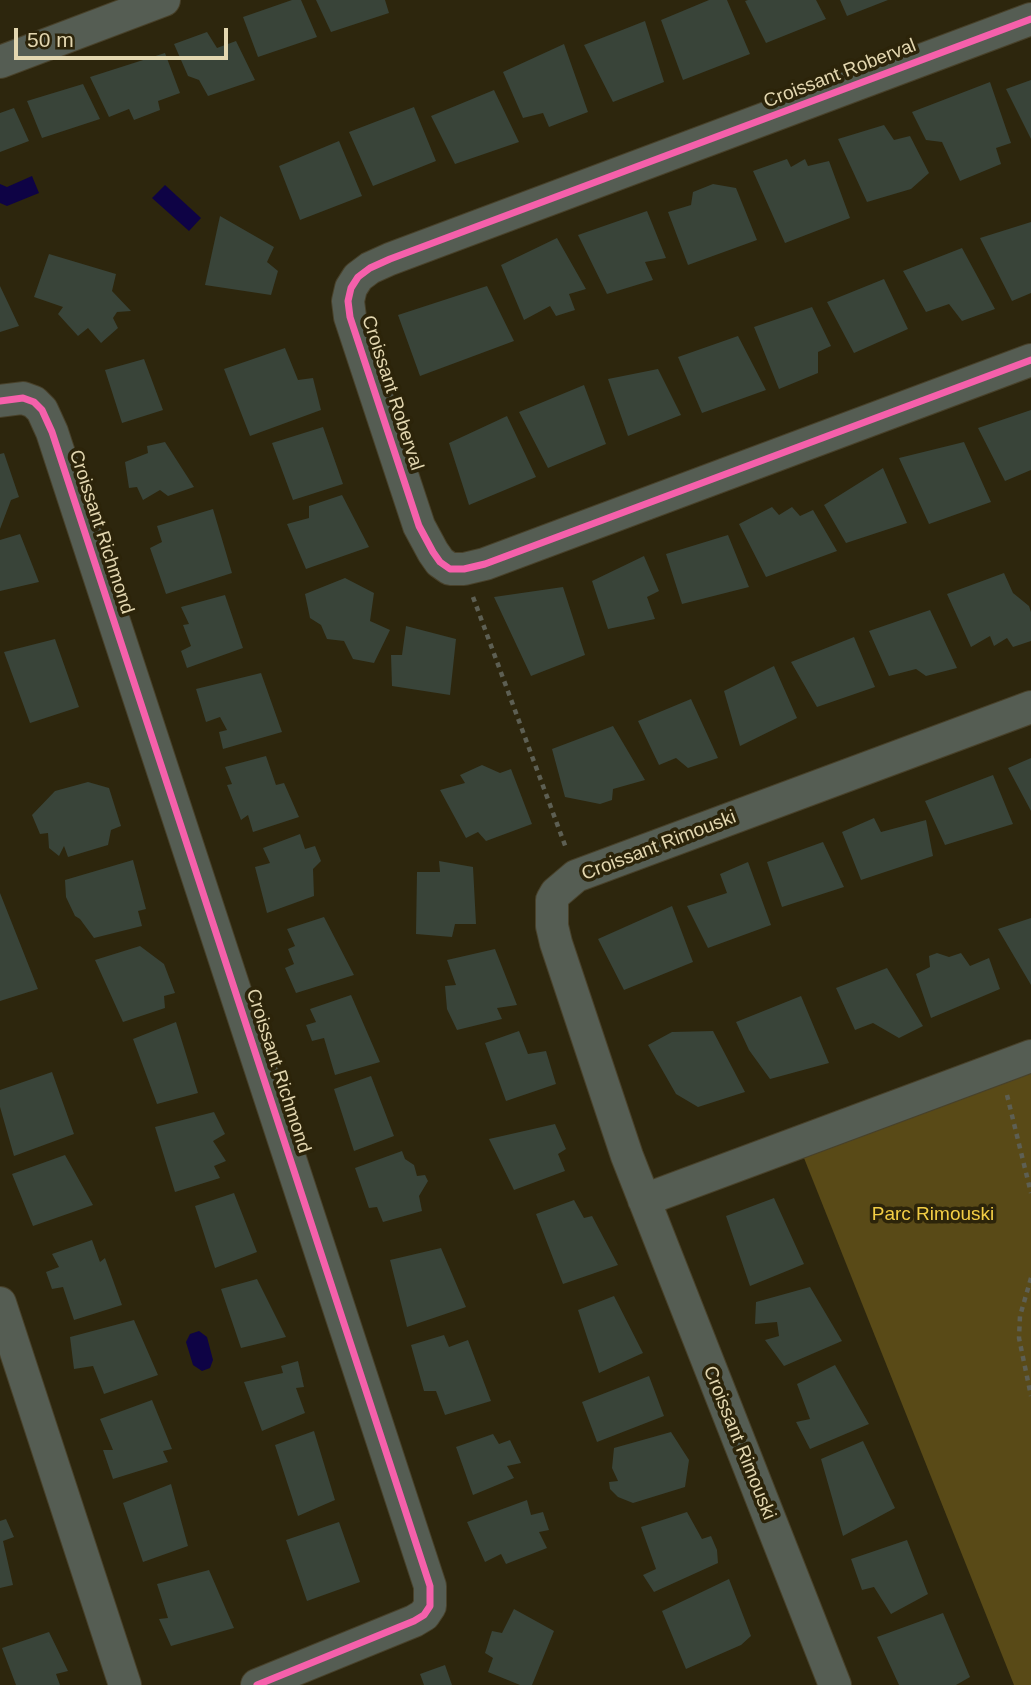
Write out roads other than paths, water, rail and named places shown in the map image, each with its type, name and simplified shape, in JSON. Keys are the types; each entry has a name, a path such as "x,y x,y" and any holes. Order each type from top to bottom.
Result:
{"street":[{"path":"0,62 164,0"},
{"name":"Croissant Roberval","path":"1031,19 390,259 358,277 351,288 348,301 350,317 419,526 440,562 450,569 485,564 1031,360"},
{"name":"Croissant Richmond","path":"0,401 23,398 34,402 47,420 430,1586 430,1606 424,1615 414,1621 257,1685"},
{"name":"Croissant Rimouski","path":"835,1685 617,1128 556,943 551,910 556,893 576,876 1031,707"},
{"path":"644,1200 1031,1056"},
{"path":"0,1303 125,1685"}],"park label":[{"name":"Parc Rimouski","path":"933,1215"}]}
